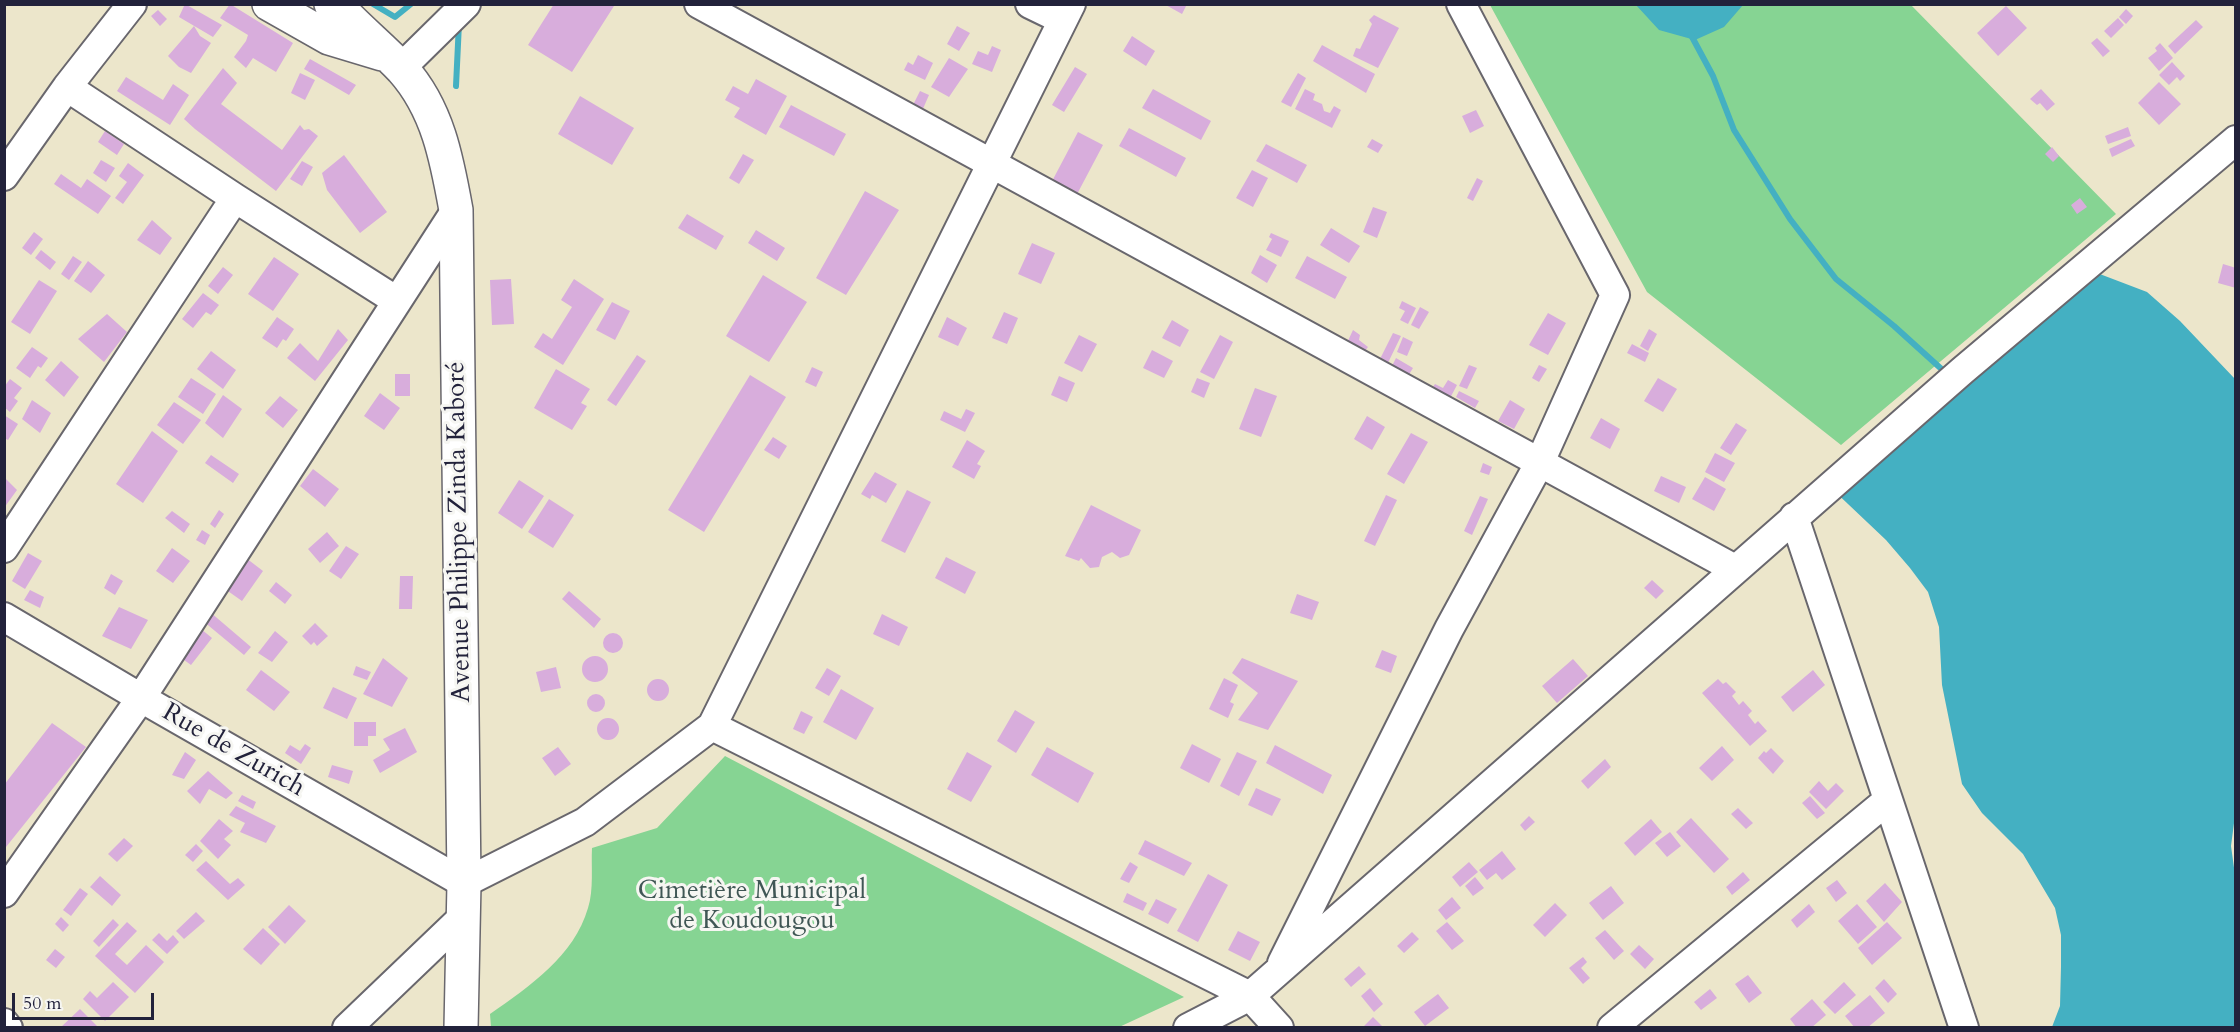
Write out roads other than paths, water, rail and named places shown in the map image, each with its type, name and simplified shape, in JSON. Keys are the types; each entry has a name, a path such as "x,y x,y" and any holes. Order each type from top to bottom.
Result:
{"main road":[{"path":"268,4 329,38 394,62"},
{"name":"Avenue Philippe Zinda Kaboré","path":"331,4 342,11 394,62 425,103 439,131 447,158 456,210 464,883 461,1028"}],"street":[{"path":"4,176 67,87 132,4"},
{"path":"394,62 466,4"},
{"path":"699,4 1736,569"},
{"path":"464,883 585,822 712,726 1067,12 1030,4"},
{"path":"1276,974 1449,629 1540,462 1615,295 1461,4"},
{"path":"67,87 397,301"},
{"path":"1188,1028 1250,996 1276,974 1794,517 1962,371 2235,140"},
{"path":"4,548 235,198"},
{"path":"4,893 141,698 456,210"},
{"path":"1794,517 1965,1028"},
{"name":"Rue de Zurich","path":"4,617 464,883"},
{"path":"712,726 1250,996 1279,1028"},
{"path":"1612,1028 1888,800"},
{"path":"347,1028 463,917"},
{"path":"4,1023 9,1028"}],"water":[{"path":"1636,5 1743,5 1724,27 1695,40 1659,30"},
{"path":"2084,268 2147,292 2180,321 2235,379 2236,808 2231,846 2236,882 2235,1027 2052,1027 2060,1006 2061,967 2061,935 2055,908 2023,854 1982,813 1962,784 1942,685 1939,627 1928,592 1886,540 1829,486"}],"waterway":[{"path":"373,4 395,17 411,4"},
{"path":"456,86 459,23"},
{"path":"1691,35 1713,76 1734,130 1790,219 1836,279 1894,326 1947,374"}],"park label":[{"name":"Cimetière Municipal de Koudougou","path":"752,907"}]}
